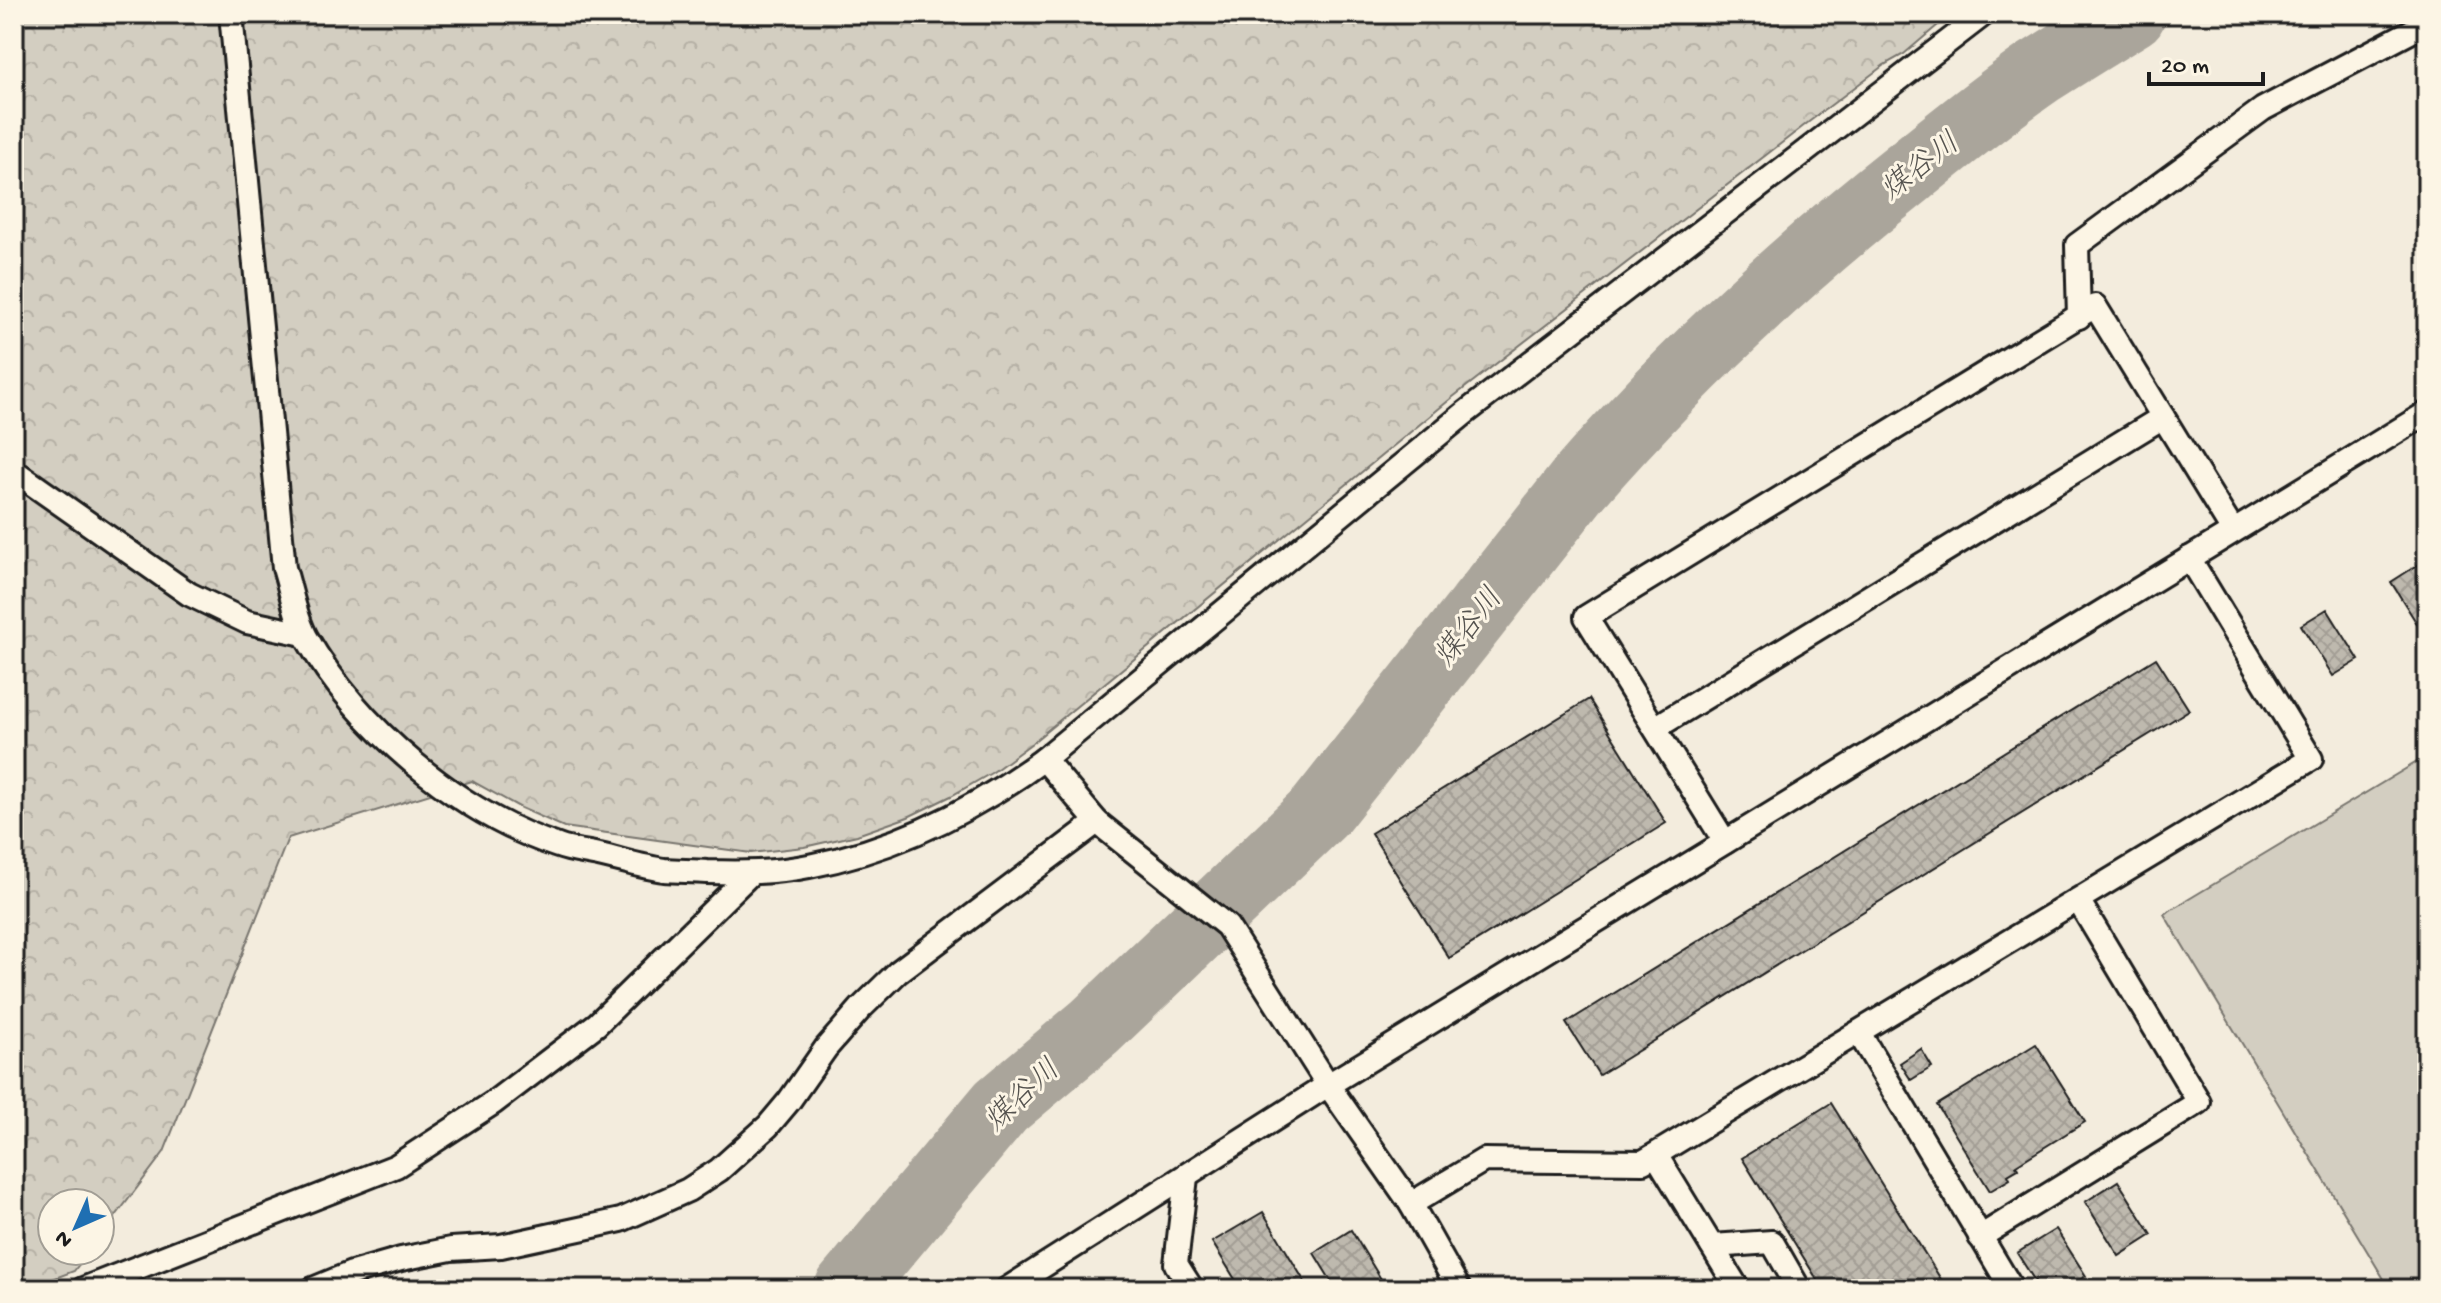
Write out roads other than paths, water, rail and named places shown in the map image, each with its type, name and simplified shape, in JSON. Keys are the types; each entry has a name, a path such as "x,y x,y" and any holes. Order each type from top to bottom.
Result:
{"lane":[{"path":"231,14 284,568 304,634 330,673 392,744 469,803 513,827 558,846 663,870 751,873 807,867 862,854 961,814 1004,789 1465,413 1984,14"},
{"path":"2079,317 2077,245 2263,109 2427,23"},
{"path":"1725,842 1586,617 2095,306 2233,531"},
{"path":"1007,1289 1328,1085 2427,413"},
{"path":"1655,728 2163,417"},
{"path":"14,471 189,594 247,622 304,634"},
{"path":"1411,1204 1484,1160 1643,1162 2311,759 2189,558"},
{"path":"1044,759 1097,822 1227,926 1328,1085 1411,1204 1459,1289"},
{"path":"313,1289 352,1273 401,1259 451,1249 501,1246 621,1220 688,1190 719,1170 768,1126 826,1048 898,972 1097,822"},
{"path":"83,1289 396,1166 493,1103 597,1024 751,873"},
{"path":"1980,1237 2199,1102 2078,900"},
{"path":"1859,1033 2012,1289"},
{"path":"1656,1155 1738,1289"},
{"path":"1186,1177 1176,1264 1192,1289"},
{"path":"1712,1246 1772,1242 1799,1289"}],"waterway":[{"name":"煤谷川","path":"848,1289 1001,1106 1095,1027 1320,812 1578,485 1695,361 1778,282 1957,134 2039,72 2132,14"}]}
